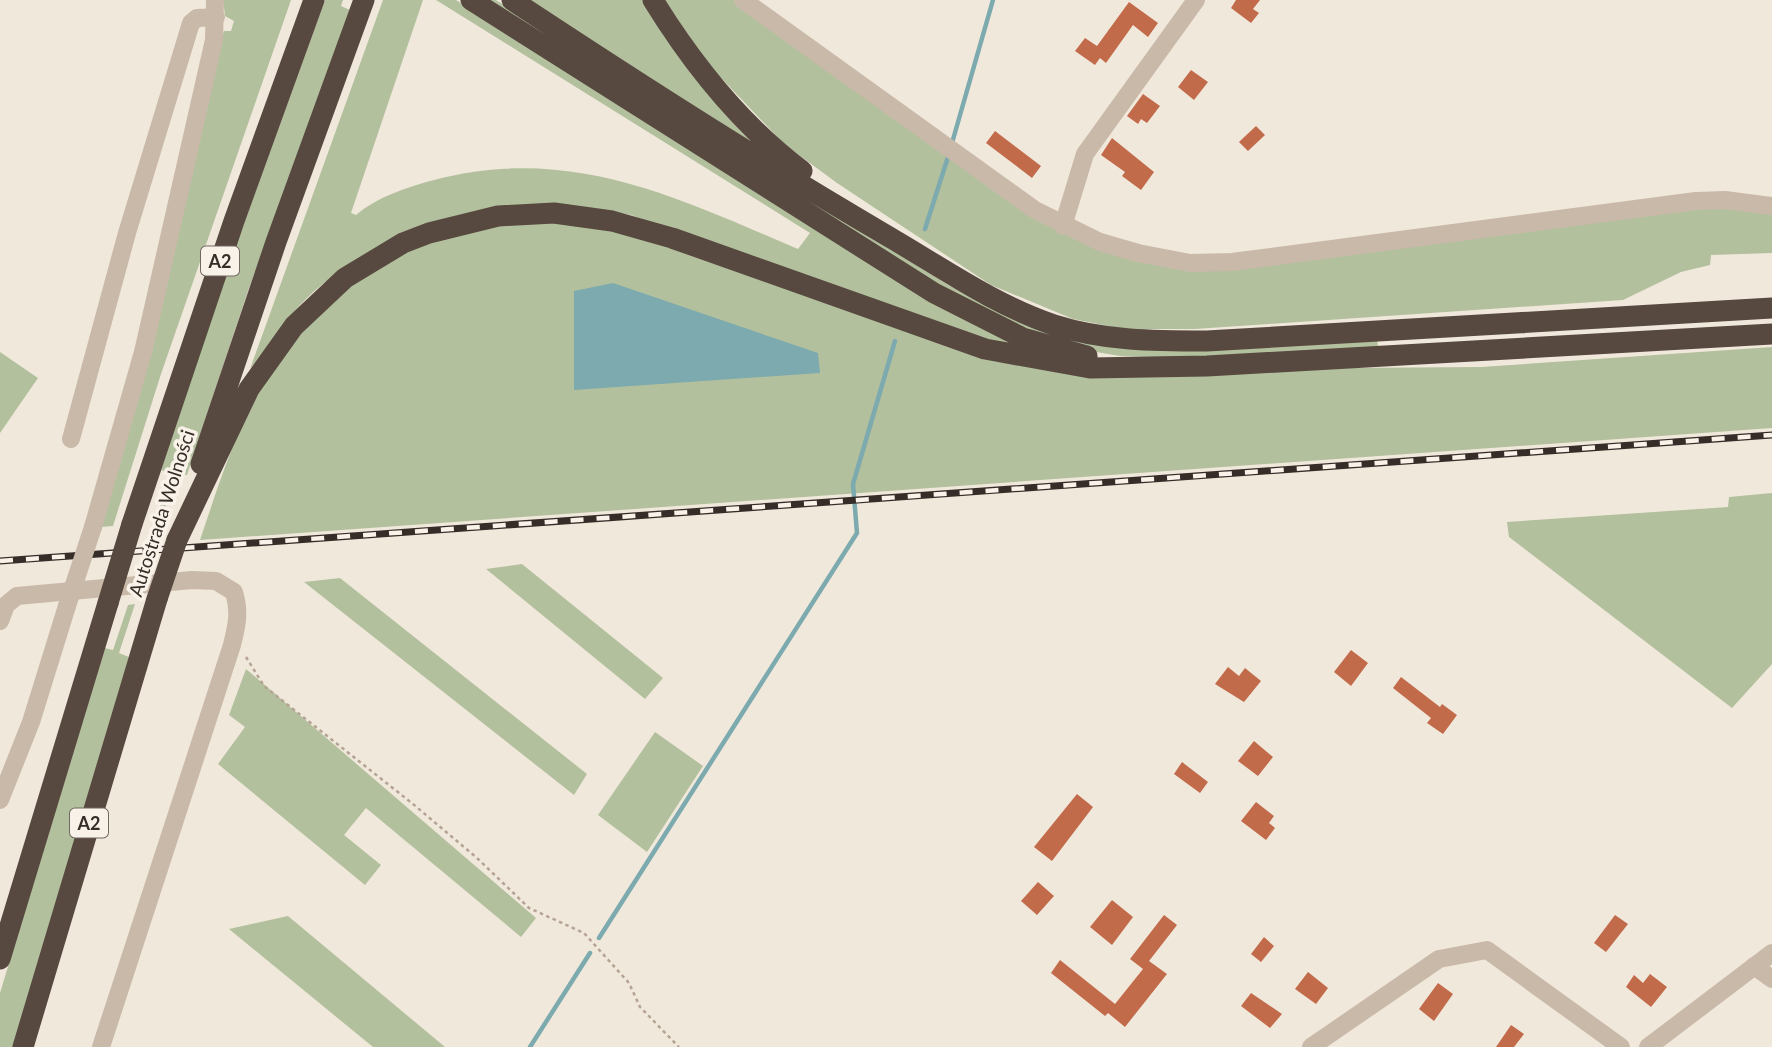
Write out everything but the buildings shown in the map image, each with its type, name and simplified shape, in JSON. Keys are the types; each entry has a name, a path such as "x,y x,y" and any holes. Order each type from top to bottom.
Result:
{"highway":[{"name":"Autostrada Wolności","path":"0,959 132,524 229,234 314,0"},
{"name":"Autostrada Wolności","path":"23,1047 157,599 276,242 364,0"},
{"path":"471,0 965,311 1046,346 1148,367"},
{"path":"512,0 822,198 1017,311 1057,326 1123,340 1207,341 1772,308"},
{"path":"653,0 690,57 756,132 787,160 893,239"},
{"path":"183,526 249,389 294,326 322,297 345,278 403,243 429,233 498,216 554,214 612,221 672,238 985,349 1073,366 1111,369 1772,334"}],"street":[{"path":"743,0 1035,210 1100,242 1138,253 1190,263 1275,257 1696,201 1725,200 1772,206"},
{"path":"1063,226 1085,153 1196,0"},
{"path":"71,439 127,233 191,23 215,8"},
{"path":"0,800 31,722 93,527 143,352 214,40 215,8"},
{"path":"0,621 6,605 17,596 29,593 192,580 216,581 234,592 238,605 239,618 233,641 101,1047"},
{"path":"1311,1047 1439,959 1487,950 1621,1047"},
{"path":"1648,1047 1772,953"},
{"path":"1754,966 1772,979"}],"path":[{"path":"233,641 243,651 264,686 467,849 529,908 584,933 629,983 640,1007 679,1047"}],"green space":[{"path":"223,0 291,0 161,374 113,526 100,527 222,36 224,31 231,31 234,21 225,16"},
{"path":"325,0 343,0 341,6 350,10 248,291 187,475 177,474 160,522 155,522 171,474 161,470 224,278"},
{"path":"383,0 423,0 351,213 356,215 393,193 434,180 484,170 531,168 577,172 665,195 798,249 810,233 436,0 456,0 560,67 1032,353 941,328 631,215 561,205 528,205 463,214 400,237 368,254 328,280 307,298 250,369"},
{"path":"483,0 496,0 948,285 1027,325 1377,339 1378,347 1187,358 1120,356 1090,351 986,315"},
{"path":"523,0 647,0 763,153"},
{"path":"665,0 739,0 1043,220 1153,263 1685,206 1772,211 1772,253 1711,255 1710,265 1681,272 1623,300 1195,329 1123,329 1073,319 991,285 837,183 784,144 706,62"},
{"path":"539,221 588,226 634,235 1091,375 1174,377 1338,368 1481,367 1772,347 1772,428 200,540 246,416 267,377 305,326 354,283 410,250 478,227"},
{"path":"0,352 38,378 0,433"},
{"path":"1772,493 1772,664 1732,708 1509,537 1507,522 1728,507 1729,497"},
{"path":"522,564 663,678 645,699 486,569"},
{"path":"340,578 587,774 574,795 304,582"},
{"path":"135,604 119,653 129,657 13,1047 0,1047 0,993 105,648 113,650 128,605"},
{"path":"246,669 536,918 521,937 366,808 344,835 381,865 365,885 218,764 245,727 229,715"},
{"path":"655,732 703,766 647,852 598,815"},
{"path":"288,916 445,1047 373,1047 229,929"}],"water":[{"path":"613,283 818,353 820,373 574,390 574,291"}],"waterway":[{"path":"952,143 993,0"},
{"path":"925,229 948,157"},
{"path":"599,938 857,533 853,484 895,341"},
{"path":"530,1047 590,953"}],"railway":[{"path":"0,561 1772,435"}]}
